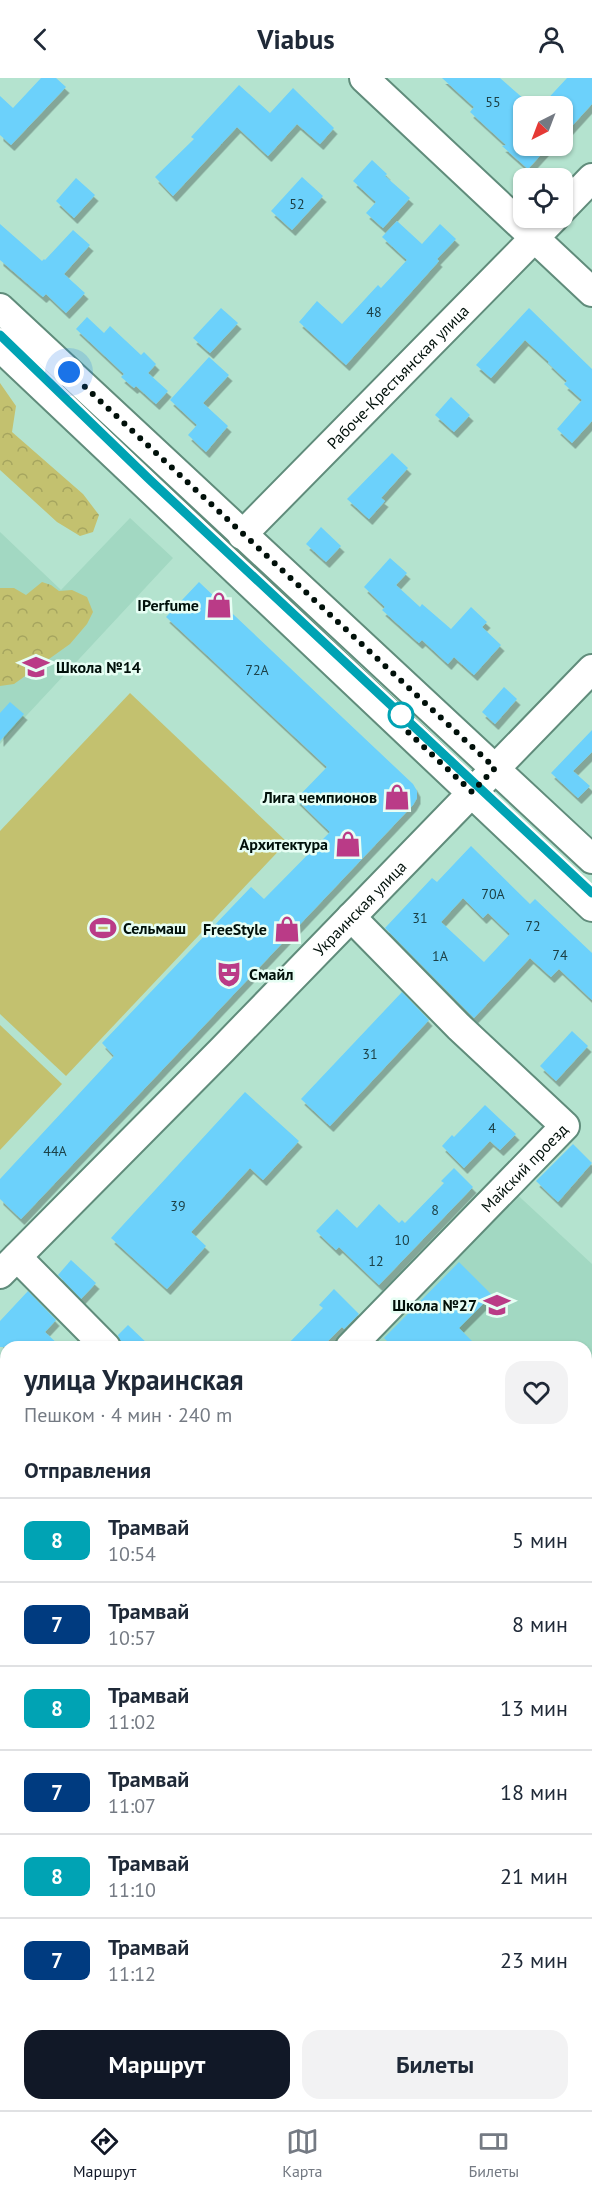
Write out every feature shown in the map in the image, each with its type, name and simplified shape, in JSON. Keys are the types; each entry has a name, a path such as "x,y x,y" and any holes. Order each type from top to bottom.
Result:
{"street":[{"path":"364,78 592,292"},
{"path":"573,198 592,178"},
{"name":"Рабоче-Крестьянская улица","path":"242,535 544,228"},
{"path":"0,308 592,859"},
{"path":"0,347 592,907"},
{"name":"Украинская улица","path":"8,1266 592,669"},
{"name":"Майский проезд","path":"351,917 459,1027 565,1126 356,1341"},
{"path":"8,1266 99,1341"}],"shaded area":[{"name":"Школа №14","path":"130,518 173,558 0,744 0,532 61,590"},
{"name":"Школа №27","path":"510,1188 592,1264 592,1341 369,1341"}],"green space":[{"path":"0,383 16,406 12,432 83,494 99,515 93,532 80,536 57,522 0,470"},
{"path":"42,582 59,591 72,590 87,597 93,612 87,624 70,644 14,684 0,686 0,588 14,588 26,595"},
{"name":"Сельмаш","path":"130,693 287,842 66,1076 0,1014 0,831"},
{"path":"0,1025 62,1084 0,1150"}],"building":[{"path":"41,78 56,78 66,87 11,145 0,135 0,96 13,108"},
{"path":"442,78 500,78 521,96 513,96 513,156 502,146 506,145 470,112 474,107"},
{"path":"567,78 592,78 592,104 573,125 573,96 550,96"},
{"path":"239,85 270,113 293,88 334,128 320,144 297,124 268,156 237,127 173,196 155,177 194,139 191,137"},
{"path":"513,156 540,156 527,168"},
{"path":"372,160 387,174 385,176 410,198 383,228 366,213 376,202 353,181"},
{"path":"302,177 323,196 292,230 271,211"},
{"path":"76,178 95,195 74,218 56,201"},
{"path":"397,221 422,244 440,224 456,239 346,365 299,322 317,301 342,324 378,285 381,288 407,260 382,237"},
{"path":"0,224 42,261 73,230 90,245 64,274 85,293 66,313 46,294 43,297 0,260"},
{"path":"221,308 238,323 210,353 193,338"},
{"path":"529,308 592,369 592,421 572,443 557,429 582,400 564,384 567,381 549,362 525,340 491,378 476,365"},
{"path":"87,317 104,333 110,326 141,355 144,352 156,364 148,373 168,391 156,404 136,386 134,388 121,377 124,374 76,329"},
{"path":"209,357 229,375 203,403 228,426 206,452 188,435 197,425 170,400"},
{"path":"451,397 470,415 454,432 435,415"},
{"path":"392,453 408,468 381,498 385,501 369,519 347,499"},
{"path":"321,527 341,546 326,562 306,544"},
{"path":"390,558 407,573 396,585 420,607 422,604 451,629 471,607 487,622 482,627 501,645 474,675 454,657 448,664 422,640 419,643 382,610 385,607 364,587"},
{"path":"199,582 413,784 417,791 417,798 413,805 21,1219 0,1199 0,1179 114,1056 102,1043 251,887 264,899 330,832 296,799 327,767 166,617"},
{"path":"504,687 517,699 495,724 482,712"},
{"path":"10,702 24,714 0,741 0,713"},
{"path":"592,730 592,752 573,771 590,786 578,798 551,773"},
{"path":"471,846 530,904 535,899 592,953 592,1000 559,969 551,977 530,958 474,1018 385,928 432,878 437,882","holes":["463,898 483,918 488,913 510,934 484,962 441,922"]},
{"path":"402,992 429,1020 330,1126 301,1099"},
{"path":"572,1031 588,1046 556,1081 540,1066"},
{"path":"245,1092 299,1141 263,1180 250,1168 191,1232 206,1246 167,1289 111,1238"},
{"path":"485,1105 516,1134 500,1150 490,1141 464,1168 442,1146"},
{"path":"573,1144 592,1163 558,1202 536,1181"},
{"path":"454,1168 473,1187 379,1285 339,1247 336,1250 316,1231 337,1209 357,1228 379,1204 399,1223 402,1220 405,1223 444,1183 441,1181"},
{"path":"71,1260 96,1283 81,1299 58,1275"},
{"path":"459,1262 492,1295 459,1328 472,1341 387,1341 384,1338"},
{"path":"334,1289 359,1314 328,1341 291,1341 323,1308 319,1305"},
{"path":"28,1291 56,1320 45,1332 55,1341 0,1341 0,1321"},
{"path":"128,1325 145,1341 120,1341 118,1335"}],"tram line":[{"path":"0,335 150,480 592,893"},
{"name":"8","path":"0,335 150,480 592,893"}],"place":[{"name":"IPerfume","path":"219,605"},
{"name":"Школа №14","path":"36,667"},
{"name":"Лига чемпионов","path":"397,797"},
{"name":"Архитектура","path":"348,844"},
{"name":"Сельмаш","path":"103,928"},
{"name":"FreeStyle","path":"287,929"},
{"name":"Смайл","path":"229,974"},
{"name":"Школа №27","path":"497,1305"}],"route":[{"path":"69,372 495,768 472,792 393,718 401,715"}]}
